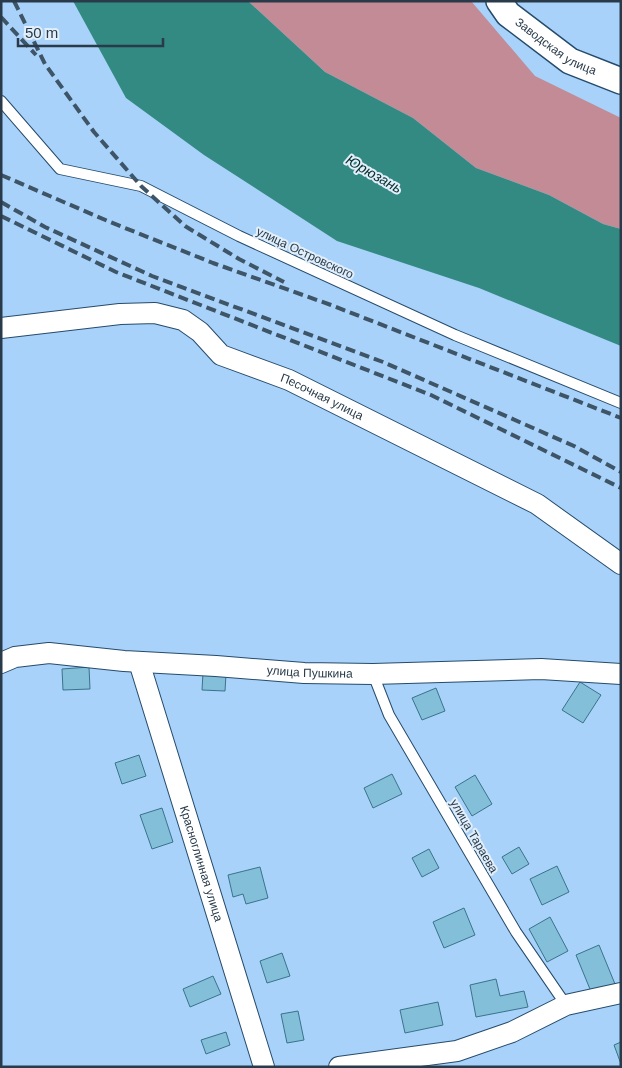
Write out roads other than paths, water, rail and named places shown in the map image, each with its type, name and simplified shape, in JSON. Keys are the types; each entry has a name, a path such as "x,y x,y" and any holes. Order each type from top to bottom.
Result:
{"street":[{"name":"Заводская улица","path":"499,1 508,14 570,61 621,81"},
{"name":"Песочная улица","path":"1,328 120,314 155,313 184,320 200,332 221,355 290,380 537,504 621,564"},
{"name":"улица Пушкина","path":"1,663 15,657 49,653 139,662 304,673 373,674 541,669 621,674"},
{"name":"Красноглинная улица","path":"139,662 264,1067"},
{"path":"339,1067 457,1051 512,1032 566,1005 621,993"}],"lane":[{"name":"улица Островского","path":"1,101 60,168 141,186 239,236 455,335 621,403"},
{"name":"улица Тараева","path":"373,674 389,715 516,932 566,1005"}],"water":[{"name":"Юрюзань","path":"73,1 248,1 325,72 413,118 476,168 549,195 603,224 621,229 621,346 479,288 337,241 204,155 126,98"}],"railway":[{"path":"14,1 45,64 94,132 141,186 185,226 239,259 284,282"},
{"path":"1,17 36,55"},
{"path":"1,175 110,222 213,263 331,305 621,418"},
{"path":"1,202 45,227 152,276 383,362 574,446 621,472"},
{"path":"1,216 116,272 431,395 621,488"}]}
